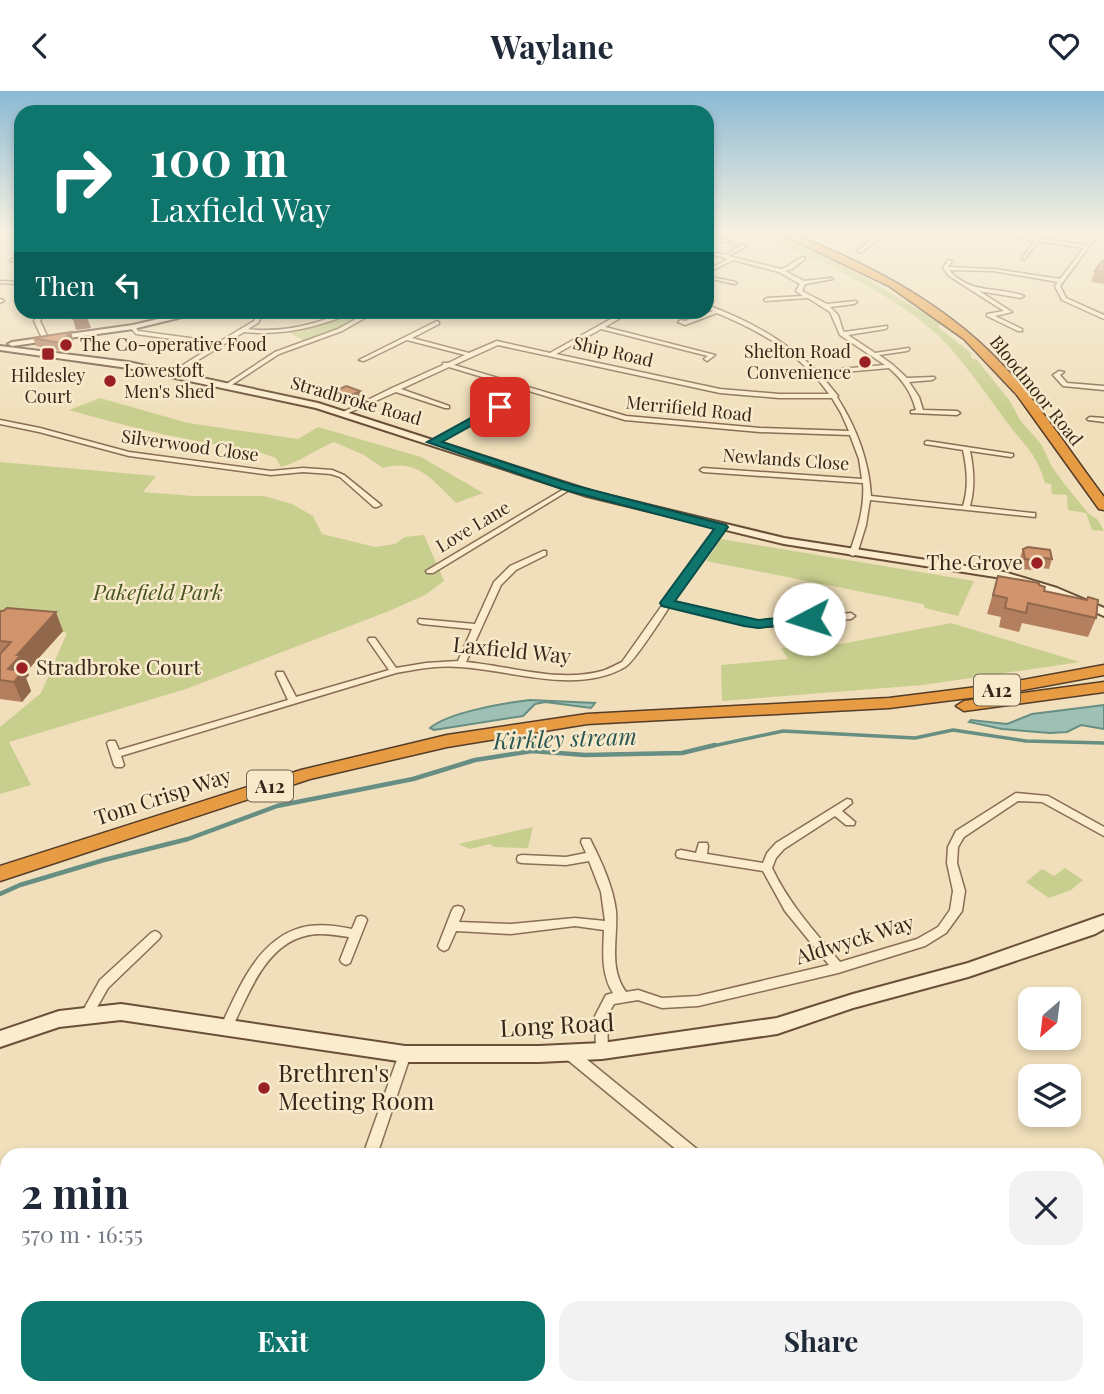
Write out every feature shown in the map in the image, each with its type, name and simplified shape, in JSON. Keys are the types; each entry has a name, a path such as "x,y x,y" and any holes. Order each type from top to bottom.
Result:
{"highway":[{"name":"Bloodmoor Road","path":"905,293 957,328 1007,378 1104,506"},
{"name":"A12","path":"548,726 628,716 889,703 1001,689 1104,670"},
{"name":"A12","path":"548,726 682,717 802,716 930,709 1104,687"},
{"name":"Tom Crisp Way","path":"0,874 307,774 447,741 548,726"}],"main road":[{"path":"43,344 168,319"},
{"name":"Stradbroke Road","path":"0,347 43,344 228,385 344,413 569,488 722,527 853,554 1004,576 1053,590 1104,612"},
{"name":"Long Road","path":"0,1039 59,1019 121,1012 405,1054 602,1051 777,1026 853,1001 968,970 1104,922"}],"street":[{"path":"802,293 825,306 835,316 838,330 842,334 876,354 907,380 915,393 917,412 957,413"},
{"path":"979,293 1009,312 989,315 1020,330"},
{"path":"1001,293 1021,296"},
{"path":"1059,293 1064,299 1104,317"},
{"path":"767,300 807,297"},
{"path":"825,306 854,302"},
{"path":"714,310 769,334 794,351 817,373 835,396 863,460 866,481 864,516 853,554"},
{"path":"714,312 718,311"},
{"path":"38,319 43,344"},
{"path":"172,374 258,319"},
{"path":"243,330 294,330 329,319"},
{"path":"228,385 277,353 340,330 360,319"},
{"path":"552,353 614,319"},
{"path":"686,323 697,319"},
{"path":"362,360 437,323"},
{"path":"133,327 136,332 220,344"},
{"path":"599,327 711,355"},
{"path":"842,334 885,327"},
{"path":"407,338 467,354"},
{"name":"Ship Road","path":"344,413 445,364 497,343 720,391 779,396 835,396"},
{"path":"876,354 907,349"},
{"name":"Merrifield Road","path":"445,364 625,418 760,430 853,433"},
{"path":"817,373 891,366"},
{"path":"1051,369 1059,373 1065,385 1104,388"},
{"path":"907,380 932,379"},
{"path":"394,389 447,407"},
{"path":"432,442 500,407"},
{"path":"1090,419 1103,417"},
{"name":"Silverwood Close","path":"0,422 129,453 271,474 303,470 332,472 377,505"},
{"path":"931,445 1008,453"},
{"path":"966,449 971,470 971,491 967,507"},
{"name":"Newlands Close","path":"703,470 866,481"},
{"name":"Love Lane","path":"430,571 569,488"},
{"path":"359,502 370,498"},
{"path":"867,498 1026,515"},
{"name":"Laxfield Way","path":"116,754 427,663 461,664 564,677 607,673 625,664 722,527"},
{"path":"461,664 497,584 513,568 540,554 526,549"},
{"path":"667,603 758,624 850,616"},
{"path":"422,621 476,627"},
{"path":"372,640 394,671"},
{"path":"280,674 293,701"},
{"path":"112,743 119,765"},
{"name":"Aldwyck Way","path":"622,996 638,995 662,1003 698,1001 838,968 922,943 942,930 956,911 959,891 952,863 956,840 960,834 1016,797 1044,799 1104,832"},
{"path":"838,968 796,917 766,867 780,846 847,803"},
{"path":"835,811 850,822"},
{"path":"586,842 607,892 610,913 608,960 615,988 622,996 610,999 602,1009 602,1051"},
{"path":"681,854 702,852 766,867"},
{"path":"523,859 566,862 593,856"},
{"path":"444,946 458,910"},
{"path":"346,960 361,920"},
{"path":"452,926 511,929 575,922 608,926"},
{"path":"226,1028 258,965 281,942 302,932 324,929 355,934"},
{"path":"87,1014 104,984 155,936"},
{"path":"569,1053 684,1148"},
{"path":"372,1148 405,1054"}],"green space":[{"path":"879,293 890,293 941,323 938,327 971,353 971,358 977,360 1010,401 1020,420 1041,444 1052,467 1066,486 1088,513 1098,520 1104,531 1092,530 1086,513 1068,510 1067,495 1052,494 1051,484 1045,483 1028,449 966,366 935,333"},
{"path":"334,319 359,319 305,341 288,332"},
{"path":"100,398 188,423 298,439 318,427 421,457 483,493 456,503 424,473 406,466 383,468 364,455 334,442 281,467 276,458 256,452 164,434 69,410"},
{"name":"Pakefield Park","path":"0,462 156,476 143,492 193,496 264,496 292,504 313,516 322,534 375,547 395,544 405,537 424,535 444,581 425,595 389,611 186,689 9,742 31,785 0,794 0,727 41,693 67,633 0,617"},
{"path":"721,539 974,581 958,616 925,608 923,604 706,561"},
{"path":"951,623 1080,662 923,685 722,701 721,665 788,659 781,648 841,644"},
{"path":"533,827 528,848 494,847 490,844 470,849 458,844"},
{"path":"1065,868 1083,880 1071,890 1049,898 1026,882 1042,869 1054,876"}],"water":[{"path":"530,700 595,703 591,708 545,702 535,704 523,716 434,730 430,728 463,713"},
{"path":"1104,705 1104,729 1081,725 1067,732 1050,733 1002,729 969,722 971,720 1007,724 1032,714"}],"building":[{"path":"71,332 60,343 33,338"},
{"path":"346,386 360,391 348,397 333,392"},
{"path":"1028,547 1050,550 1052,559 1025,559 1023,549"},
{"path":"998,576 1039,583 1045,587 1044,591 1098,600 1096,618 1028,603 1026,613 1005,608 1007,598 993,595"},
{"path":"7,608 56,612 17,655 21,655 8,669 23,671 14,682 0,680 0,654 11,642 0,641 0,611"}],"waterway":[{"name":"Kirkley stream","path":"708,747 783,731 915,738 953,730 1026,741 1104,743"},
{"name":"Kirkley stream","path":"0,894 20,885 104,860 188,839 277,806 413,779 475,760 532,751 585,755 682,753 715,745"}],"place":[{"name":"The Co-operative Food","path":"66,345"},
{"name":"Hildesley Court","path":"48,354"},
{"name":"Shelton Road Convenience","path":"865,362"},
{"name":"Lowestoft Men's Shed","path":"110,381"},
{"name":"The Grove","path":"1037,563"},
{"name":"Stradbroke Court","path":"22,668"},
{"name":"Brethren's Meeting Room","path":"264,1088"}],"route":[{"path":"500,407 432,442 569,488 722,527 667,603 758,624 809,619"}]}
